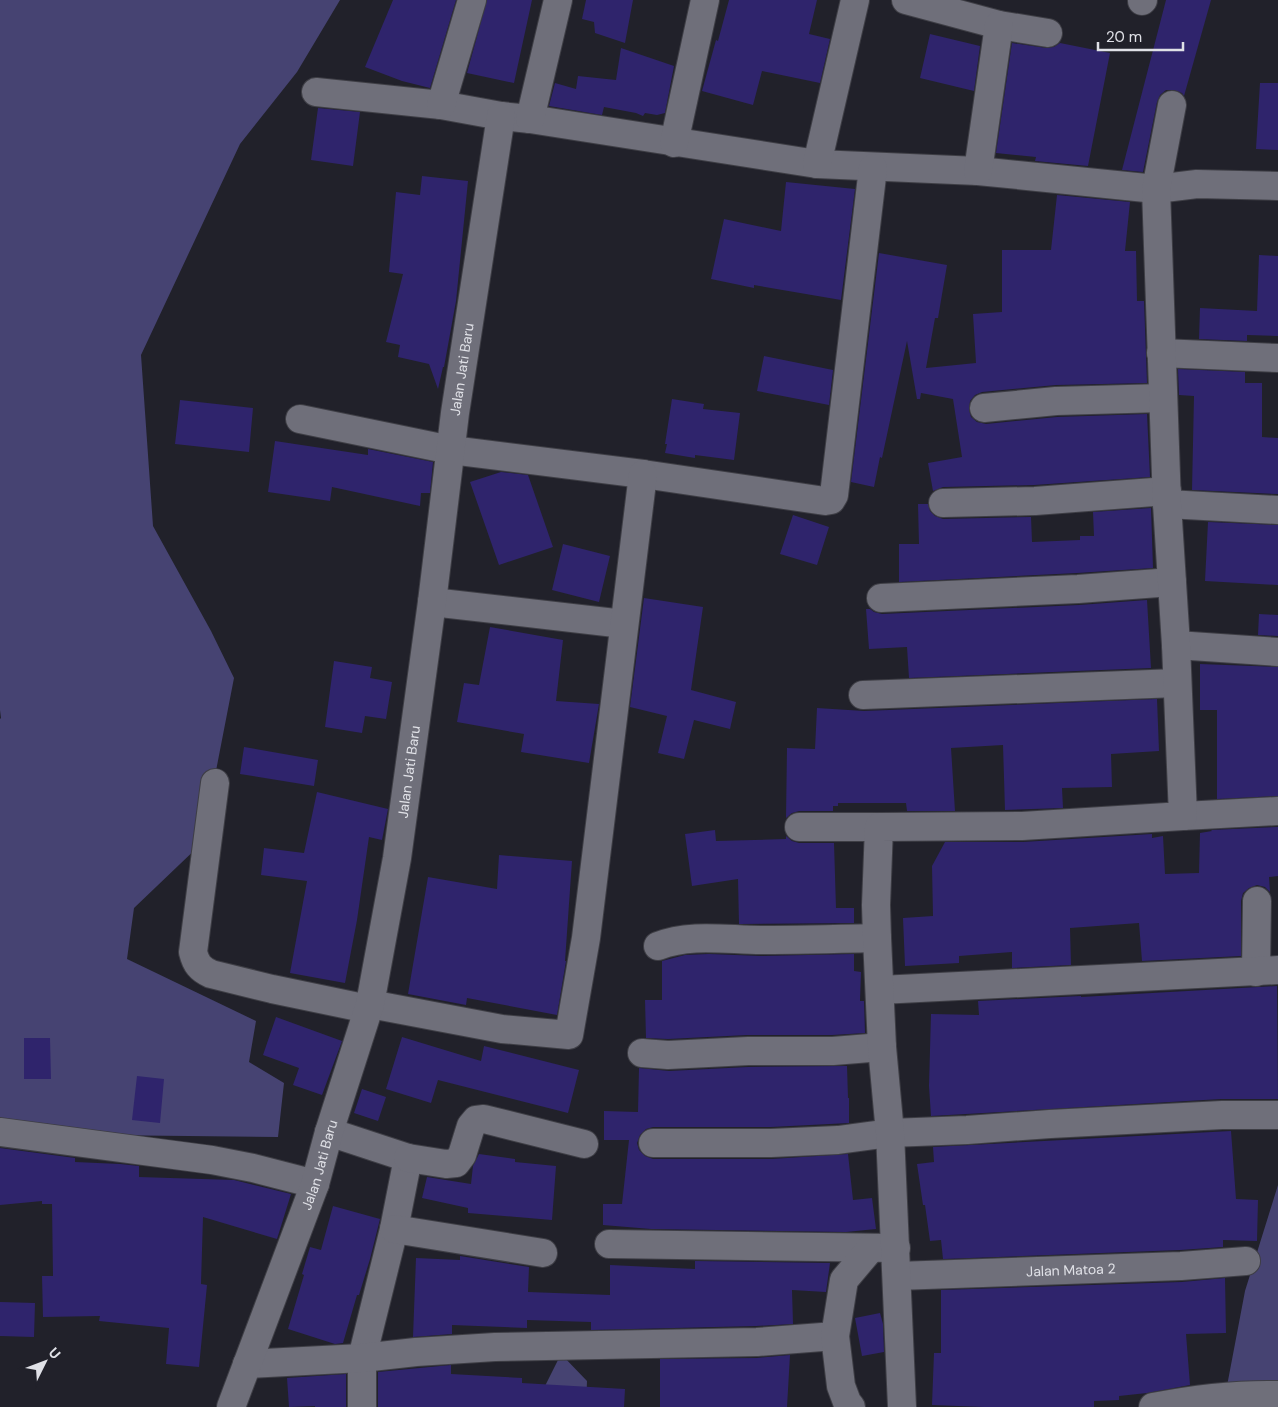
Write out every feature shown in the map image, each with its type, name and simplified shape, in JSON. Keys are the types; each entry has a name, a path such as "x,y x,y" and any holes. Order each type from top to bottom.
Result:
{"street":[{"path":"441,105 472,0"},
{"path":"530,119 558,0"},
{"path":"674,143 705,0"},
{"path":"817,164 855,0"},
{"path":"906,0 998,25 1048,34"},
{"path":"978,171 998,25"},
{"path":"316,92 441,105 501,116 817,164 873,168 978,171 1156,189 1197,184 1278,186"},
{"path":"1172,105 1156,189 1167,497 1176,645 1183,816"},
{"name":"Jalan Jati Baru","path":"231,1407 315,1184 329,1132 369,1006 397,858 451,450 501,116"},
{"path":"300,419 451,450 643,474 825,500 833,498 873,168"},
{"path":"1161,353 1278,358"},
{"path":"984,408 1056,401 1163,398"},
{"path":"215,783 193,952 195,961 201,969 211,974 272,990 502,1029 569,1035 586,938 643,474"},
{"path":"944,503 1167,497 1278,510"},
{"path":"881,598 1078,589 1172,582"},
{"path":"432,602 624,624"},
{"path":"1176,645 1278,652"},
{"path":"863,695 1177,683"},
{"path":"799,827 1022,826 1278,811"},
{"path":"879,827 876,905 877,938 882,1047 890,1133 883,1248 897,1276 902,1407"},
{"path":"880,990 1267,971 1257,901"},
{"path":"658,946 671,941 701,938 807,940 877,938"},
{"path":"642,1053 668,1055 748,1050 833,1051 882,1047"},
{"path":"654,1143 838,1140 890,1133 1222,1115 1278,1115"},
{"path":"329,1132 408,1158 446,1164 456,1163 462,1155 471,1126 476,1120 484,1119 584,1144"},
{"path":"0,1132 212,1160 253,1168 315,1184"},
{"path":"362,1407 362,1358 394,1229 408,1158"},
{"path":"394,1229 543,1253"},
{"path":"609,1244 883,1248"},
{"path":"851,1407 841,1386 835,1336 844,1280 883,1248"},
{"name":"Jalan Matoa 2","path":"897,1276 1181,1266 1246,1261"},
{"path":"247,1364 362,1358 416,1352 495,1347 757,1342 835,1336"},
{"path":"1153,1407 1188,1400 1255,1394 1278,1395"}],"shaded area":[{"path":"0,0 340,0 297,72 240,144 141,355 153,526 211,631 234,678 202,843 134,908 127,959 256,1021 249,1062 284,1083 278,1137 96,1135 0,1131"},
{"path":"1278,1185 1278,1407 1223,1407 1245,1291"},
{"path":"561,1354 587,1381 586,1407 536,1407 538,1400"}],"building":[{"path":"393,0 456,0 430,88 402,81 365,67"},
{"path":"487,0 532,0 514,83 467,73"},
{"path":"586,0 633,0 625,43 595,33 594,22 582,19"},
{"path":"729,0 817,0 809,34 830,39 820,83 762,71 753,105 702,91"},
{"path":"1166,0 1211,0 1184,96 1182,93 1174,90 1166,90 1160,95 1143,172 1122,170"},
{"path":"930,34 980,46 974,91 920,78"},
{"path":"1012,43 1046,48 1054,47 1060,43 1110,53 1088,166 1035,161 1036,157 996,153"},
{"path":"621,48 674,66 665,113 657,115 645,113 643,116 604,107 602,115 549,106 555,83 576,89 578,76 616,80"},
{"path":"1260,83 1278,83 1278,150 1256,149"},
{"path":"318,108 360,112 353,166 311,160"},
{"path":"422,176 468,181 456,301 438,389 429,364 398,357 400,345 386,342 403,274 389,272 396,192 420,195"},
{"path":"786,182 855,189 841,300 754,285 754,288 711,279 724,219 781,231"},
{"path":"1057,195 1130,202 1125,251 1136,251 1137,301 1144,301 1147,383 1056,385 982,392 975,395 970,401 969,410 971,417 977,422 986,424 1057,417 1147,414 1150,477 1034,485 943,487 933,491 928,463 962,457 953,399 921,393 920,399 917,399 907,341 874,487 851,482 879,253 947,265 938,318 935,318 926,368 976,363 973,314 1002,312 1002,250 1051,250"},
{"path":"1259,255 1278,256 1278,336 1247,335 1247,341 1199,339 1200,308 1257,311"},
{"path":"764,356 833,370 829,405 757,391"},
{"path":"1178,369 1245,372 1245,383 1262,383 1262,437 1278,438 1278,494 1192,490 1194,396 1179,395"},
{"path":"672,399 704,404 703,409 740,413 734,460 695,455 695,458 665,453"},
{"path":"180,400 253,408 249,452 175,444"},
{"path":"275,441 368,455 368,449 433,462 430,493 421,493 420,506 332,487 330,501 268,492"},
{"path":"501,472 528,475 553,547 499,565 470,482"},
{"path":"918,504 928,504 930,511 935,516 943,519 1031,517 1032,542 1080,540 1080,536 1094,536 1093,512 1151,508 1153,568 899,582 899,544 919,544"},
{"path":"793,515 829,527 817,565 780,554"},
{"path":"1208,522 1278,525 1278,585 1205,581"},
{"path":"563,544 610,556 599,602 552,590"},
{"path":"644,598 703,607 691,690 736,702 730,729 694,720 684,759 658,753 667,716 630,707"},
{"path":"1147,600 1151,668 909,678 907,647 869,649 866,609 882,614"},
{"path":"1259,614 1278,615 1278,636 1258,635"},
{"path":"490,627 563,640 556,701 599,704 589,763 521,752 524,734 457,722 464,683 479,685"},
{"path":"334,661 372,667 370,678 392,682 386,719 365,716 362,733 325,727"},
{"path":"1200,664 1278,667 1278,796 1217,799 1217,710 1200,710"},
{"path":"1157,699 1159,751 1111,754 1112,787 1062,788 1063,808 1005,810 1003,745 951,748 955,811 907,811 906,803 838,803 838,806 833,806 833,811 799,811 792,813 786,818 787,748 815,749 817,708 864,711"},
{"path":"244,747 318,760 314,786 240,774"},
{"path":"317,792 388,809 382,840 369,837 357,920 345,983 290,973 307,881 261,875 264,848 304,853"},
{"path":"1278,827 1278,876 1269,877 1270,892 1265,887 1257,885 1243,893 1241,901 1241,956 1142,961 1139,923 1070,928 1071,965 1012,968 1012,952 959,956 959,963 905,966 903,918 933,916 932,866 945,842 1023,842 1152,834 1152,838 1163,836 1165,874 1199,873 1200,833 1211,830"},
{"path":"715,830 716,841 786,839 786,836 792,841 799,843 834,843 836,908 854,908 854,923 739,924 738,879 692,886 685,834"},
{"path":"499,855 572,861 566,961 557,1015 467,998 466,1005 408,994 428,877 497,889"},
{"path":"854,954 854,971 861,972 860,1001 864,1001 865,1033 747,1035 668,1039 646,1038 645,1000 662,1000 662,961 685,955 761,956"},
{"path":"1277,986 1278,1099 1221,1099 931,1116 929,1086 931,1014 979,1015 978,1001"},
{"path":"276,1017 342,1041 322,1095 293,1085 299,1068 263,1055"},
{"path":"402,1037 481,1061 484,1046 579,1070 568,1113 438,1080 431,1103 386,1089"},
{"path":"24,1038 50,1038 51,1079 24,1079"},
{"path":"847,1066 849,1123 771,1127 653,1127 646,1129 640,1135 637,1143 639,1150 645,1156 653,1159 772,1159 848,1154 853,1200 872,1198 876,1229 846,1232 651,1229 603,1225 603,1204 622,1204 629,1140 604,1140 604,1111 638,1112 639,1068 669,1071 748,1067"},
{"path":"137,1076 164,1079 160,1123 132,1120"},
{"path":"362,1089 386,1097 378,1121 354,1113"},
{"path":"1231,1131 1236,1199 1258,1200 1257,1241 1223,1240 1223,1247 1180,1250 943,1259 941,1240 930,1241 917,1164 934,1162 933,1147"},
{"path":"0,1148 75,1158 75,1162 139,1166 139,1177 234,1180 291,1194 277,1239 203,1217 201,1284 207,1285 199,1367 166,1364 169,1328 99,1321 100,1316 43,1317 42,1276 53,1276 52,1204 42,1204 42,1201 0,1205"},
{"path":"479,1154 515,1159 515,1162 556,1166 552,1220 468,1213 468,1208 422,1198 427,1177 471,1184 473,1166"},
{"path":"333,1206 380,1219 370,1259 343,1343 335,1344 288,1329 310,1247 321,1250"},
{"path":"460,1256 529,1267 528,1292 610,1295 610,1265 695,1269 695,1261 830,1263 826,1292 792,1290 793,1324 591,1330 591,1322 527,1320 527,1328 452,1325 452,1334 413,1337 416,1258 460,1260"},
{"path":"1225,1278 1226,1333 1186,1334 1190,1385 1119,1396 1119,1400 1094,1401 1094,1407 932,1405 934,1353 941,1353 941,1290 1182,1282"},
{"path":"0,1302 35,1303 34,1337 0,1336"},
{"path":"880,1313 883,1324 884,1352 862,1356 855,1318"},
{"path":"790,1355 787,1407 660,1407 660,1359 757,1358"},
{"path":"451,1365 451,1374 522,1378 522,1383 625,1389 624,1407 378,1407 378,1372"},
{"path":"346,1374 346,1407 289,1407 287,1378"}]}
